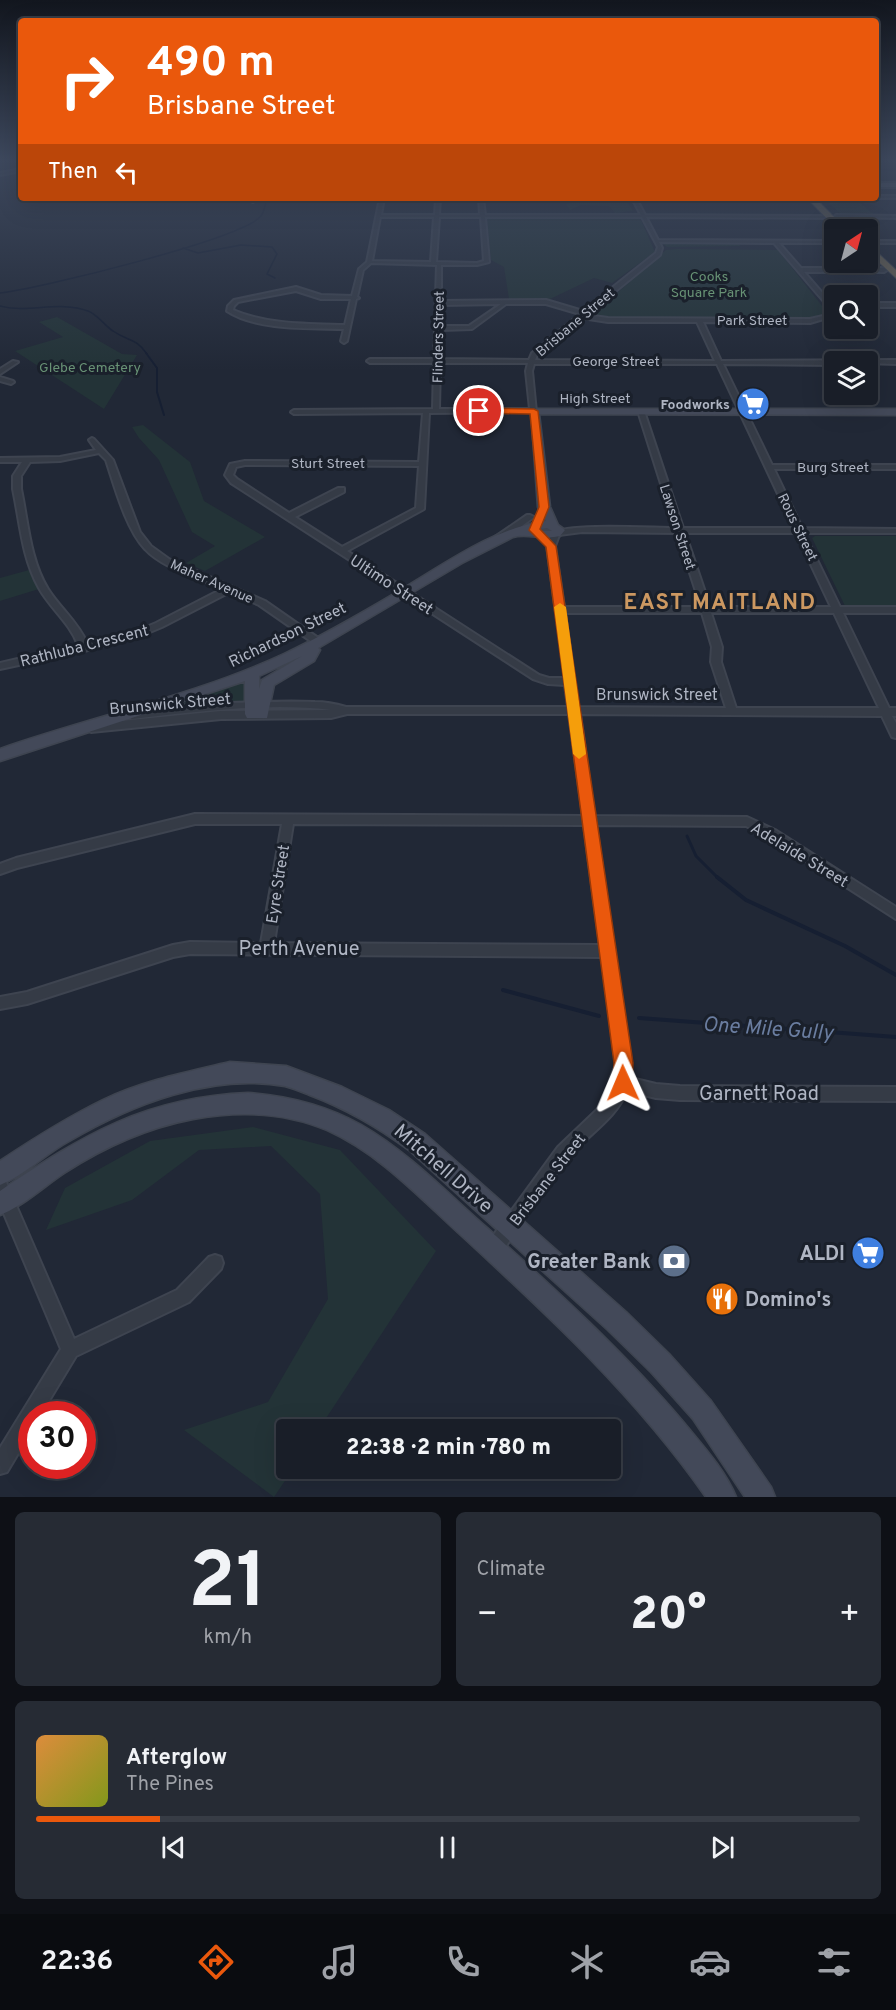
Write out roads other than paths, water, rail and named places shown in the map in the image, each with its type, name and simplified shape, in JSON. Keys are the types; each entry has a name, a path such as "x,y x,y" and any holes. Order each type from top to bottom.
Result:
{"highway":[{"path":"878,257 896,275"},
{"path":"878,261 896,282"}],"main road":[{"name":"High Street","path":"534,411 896,412"},
{"name":"Brisbane Street","path":"534,411 546,530"},
{"name":"Richardson Street","path":"78,729 252,673 318,642 498,539 517,532 546,530"},
{"path":"257,710 267,683 309,658 318,642"},
{"path":"252,673 257,710"},
{"name":"Brunswick Street","path":"0,755 78,729"},
{"name":"Mitchell Drive","path":"0,1174 60,1134 111,1107 156,1091 230,1072 286,1076 342,1097 382,1117 417,1142 617,1321 660,1363 702,1410 761,1497"},
{"name":"Mitchell Drive","path":"2,1196 115,1132 163,1114 209,1106 248,1103 289,1108 326,1119 362,1137 398,1162 642,1392 688,1447 722,1497"}],"street":[{"path":"370,262 376,230"},
{"name":"Flinders Street","path":"436,411 439,328 437,230"},
{"path":"344,341 361,268 370,262 436,264 487,262 484,230"},
{"path":"650,230 660,248 824,248"},
{"path":"657,242 824,242"},
{"name":"Park Street","path":"776,242 824,296"},
{"path":"878,245 893,242 896,247"},
{"path":"878,247 896,247"},
{"name":"Brisbane Street","path":"534,411 529,371 530,361 540,348 658,254 660,248"},
{"path":"801,270 884,270"},
{"path":"348,327 300,326 241,316 230,311 236,301 296,290 321,297 356,297"},
{"path":"439,328 470,328 504,302"},
{"name":"Park Street","path":"438,303 546,302 582,315 608,320 810,321 824,317"},
{"path":"878,305 896,305"},
{"name":"Rous Street","path":"699,320 838,611 891,712 896,734"},
{"name":"George Street","path":"370,361 824,363"},
{"path":"0,372 15,362"},
{"name":"George Street","path":"718,362 896,362"},
{"name":"George Street","path":"878,363 896,362"},
{"path":"0,379 11,382"},
{"name":"High Street","path":"294,412 534,411"},
{"name":"Lawson Street","path":"641,411 706,610 717,647 716,662 732,712"},
{"path":"341,551 420,509 426,412"},
{"name":"Maher Avenue","path":"92,440 109,460 136,532 148,548 166,561 231,588 274,610 318,642"},
{"path":"0,460 60,459 100,451"},
{"path":"27,460 17,476 17,489 36,574 45,591 76,631 84,648"},
{"name":"Sturt Street","path":"233,466 245,463 422,464"},
{"name":"Ultimo Street","path":"233,466 229,475 234,481 536,677 548,681 571,682"},
{"name":"Burg Street","path":"769,467 896,467"},
{"path":"290,516 340,490"},
{"path":"546,530 896,531"},
{"name":"Brisbane Street","path":"493,1250 568,1146 604,1112 623,1083 623,1063 588,821 561,610 546,530"},
{"name":"Richardson Street","path":"498,539 546,530"},
{"name":"Rathluba Crescent","path":"0,666 135,635 231,588"},
{"path":"561,610 896,610"},
{"name":"Brunswick Street","path":"120,717 183,709 331,714 347,710 891,712"},
{"name":"Brunswick Street","path":"78,729 257,710"},
{"path":"0,869 16,862 195,819 588,821"},
{"name":"Eyre Street","path":"267,948 288,819"},
{"name":"Adelaide Street","path":"588,821 747,822 771,833 896,914"},
{"name":"Perth Avenue","path":"0,1003 27,998 173,951 189,948 607,951"},
{"name":"Garnett Road","path":"623,1083 656,1091 680,1093 896,1094"},
{"path":"2,1196 70,1350"},
{"path":"0,1465 70,1350 183,1296 215,1263"}],"waterway":[{"path":"183,248 236,230"},
{"path":"183,248 198,253 241,245 272,247 277,254 267,274 275,278"},
{"path":"0,293 54,283 183,248"},
{"path":"0,306 21,309 66,307 88,311 113,331 135,342 147,354"},
{"path":"146,353 157,368 157,392 164,415"},
{"path":"687,836 696,856 717,877"},
{"path":"717,877 746,900 845,946 896,975"},
{"name":"One Mile Gully","path":"503,990 599,1016"},
{"name":"One Mile Gully","path":"639,1018 896,1037"}],"place":[{"name":"Foodworks","path":"753,404"},
{"name":"ALDI","path":"868,1253"},
{"name":"Greater Bank","path":"674,1261"},
{"name":"Domino's","path":"722,1299"}],"district":[{"name":"EAST MAITLAND","path":"720,601"}],"park label":[{"name":"Cooks Square Park","path":"709,284"},
{"name":"Glebe Cemetery","path":"90,367"}]}
